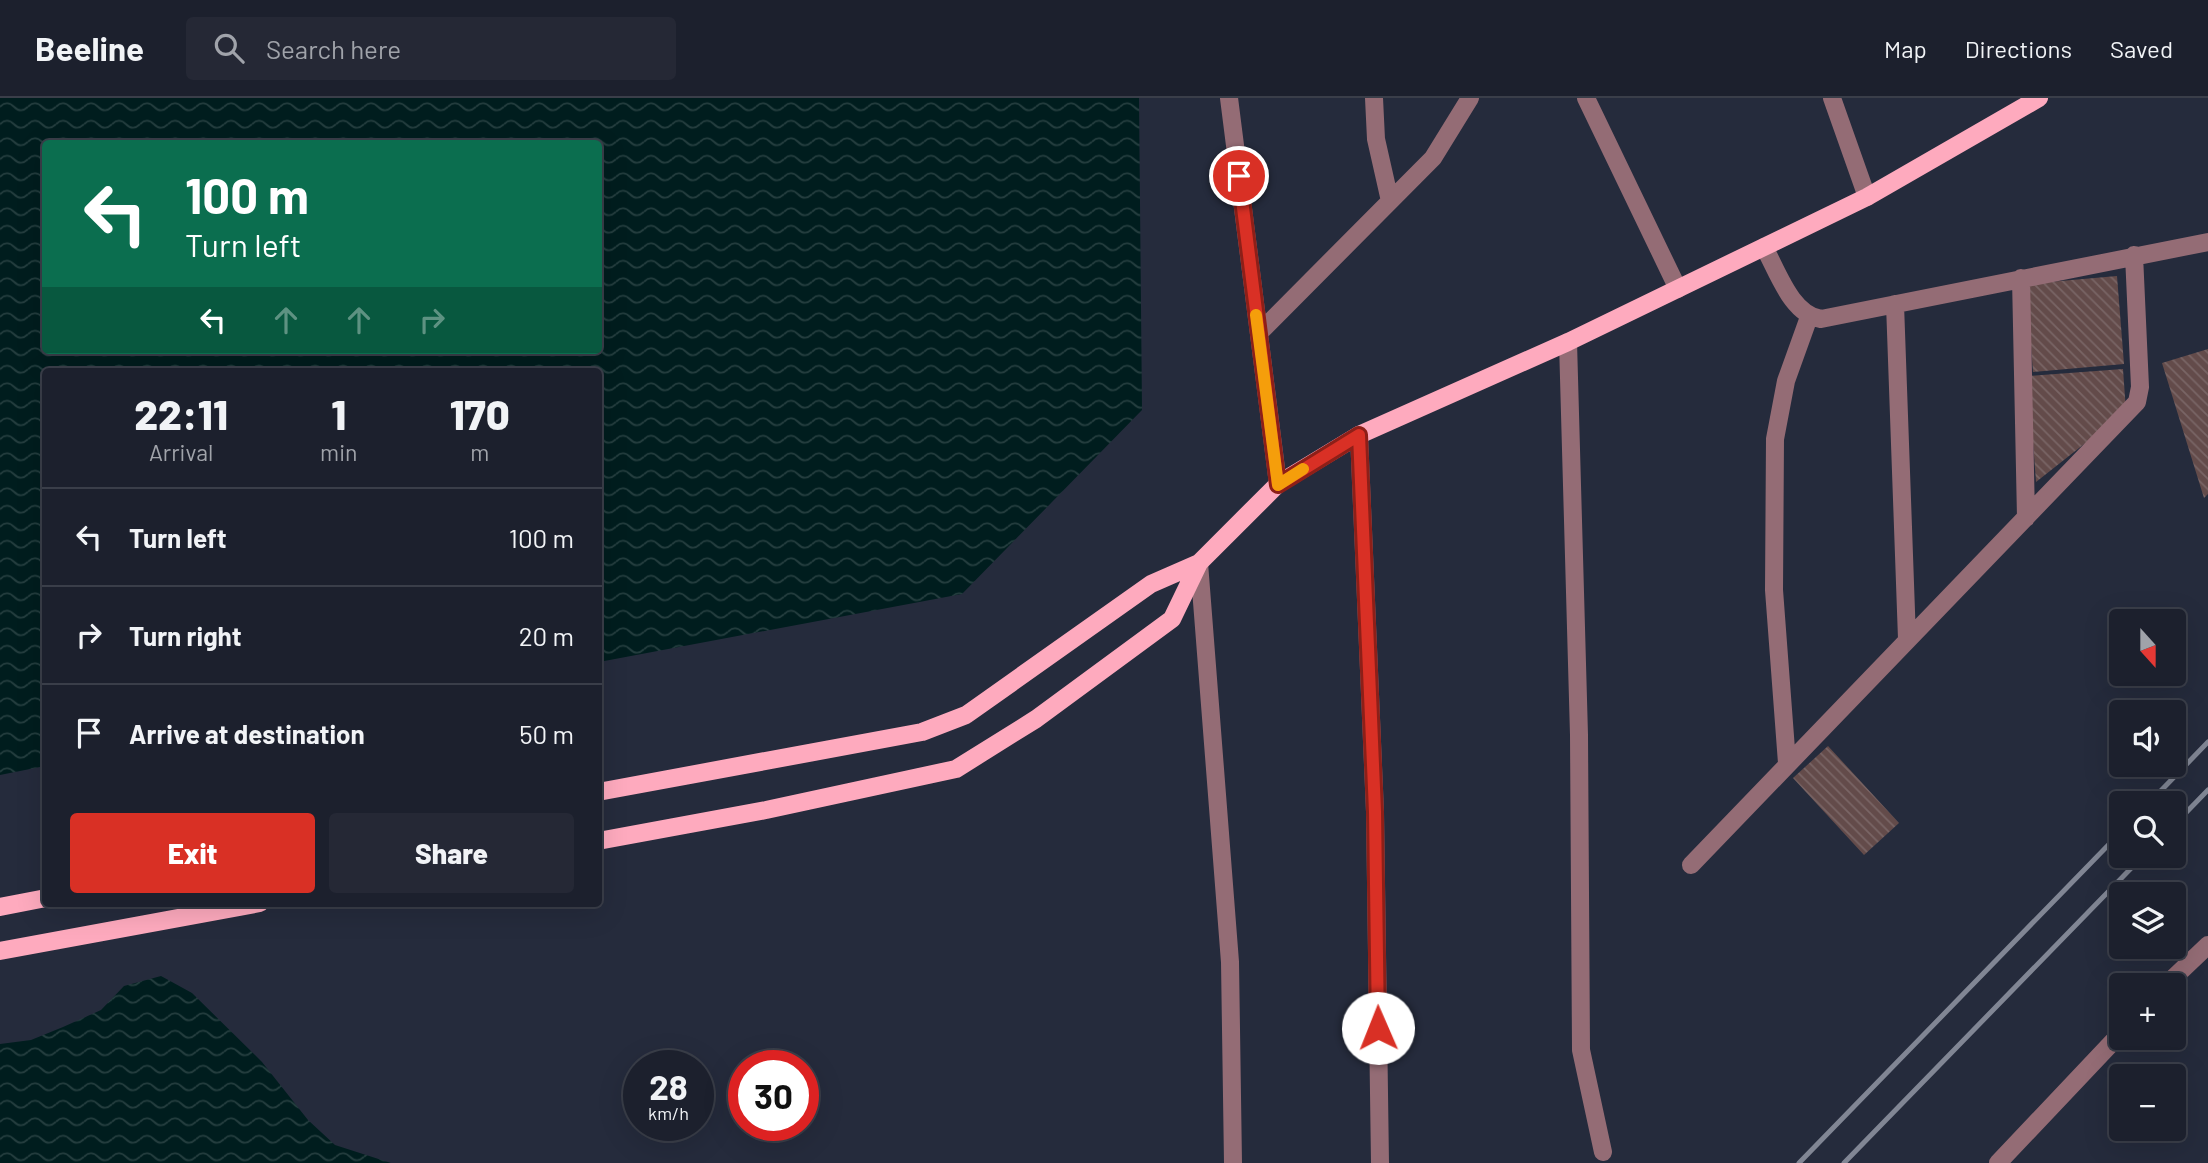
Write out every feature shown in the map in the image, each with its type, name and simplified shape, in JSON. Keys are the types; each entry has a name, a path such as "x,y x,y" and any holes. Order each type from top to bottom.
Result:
{"main road":[{"path":"602,840 766,810 956,769 1036,719 1172,619 1199,563 1278,485 1359,435 1568,342 1867,197 2039,98"},
{"path":"602,791 933,727 967,715 1151,584 1199,563"},
{"path":"0,907 42,899"},
{"path":"0,951 238,907"}],"street":[{"path":"1229,98 1278,485"},
{"path":"1374,98 1377,139 1390,201"},
{"path":"1259,333 1433,158 1470,98"},
{"path":"1586,98 1678,289"},
{"path":"1832,98 1867,197"},
{"path":"1764,247 1798,308 1809,317 1821,319 2208,242"},
{"path":"1691,864 2137,402 2140,387 2134,255"},
{"path":"2021,278 2026,518"},
{"path":"1895,304 1907,639"},
{"path":"1787,763 1773,590 1775,439 1786,381 1809,317"},
{"path":"1568,342 1579,735 1581,1050 1603,1152"},
{"path":"1359,435 1375,812 1380,1163"},
{"path":"1199,563 1230,962 1233,1163"},
{"path":"2179,973 2208,945"},
{"path":"1998,1163 2109,1046"}],"water":[{"path":"0,98 1139,98 1142,410 962,594 602,661 602,368 42,368 42,767 0,775"},
{"path":"161,976 192,993 262,1062 308,1120 335,1145 391,1163 0,1163 0,1044 31,1040 63,1027 101,1010 124,986"}],"building":[{"path":"2117,276 2124,364 2033,372 2026,284"},
{"path":"2208,349 2208,494 2204,498 2162,363"},
{"path":"2123,369 2126,411 2036,482 2028,376"},
{"path":"1828,746 1899,823 1864,855 1793,778"}],"railway":[{"path":"2161,791 2208,742"},
{"path":"2186,813 2208,790"},
{"path":"1799,1163 2109,844"},
{"path":"1844,1163 2131,868"}],"slow traffic":[{"path":"1256,315 1278,485 1303,469"}],"route":[{"path":"1239,176 1278,485 1359,435 1375,812 1378,1028"}]}
